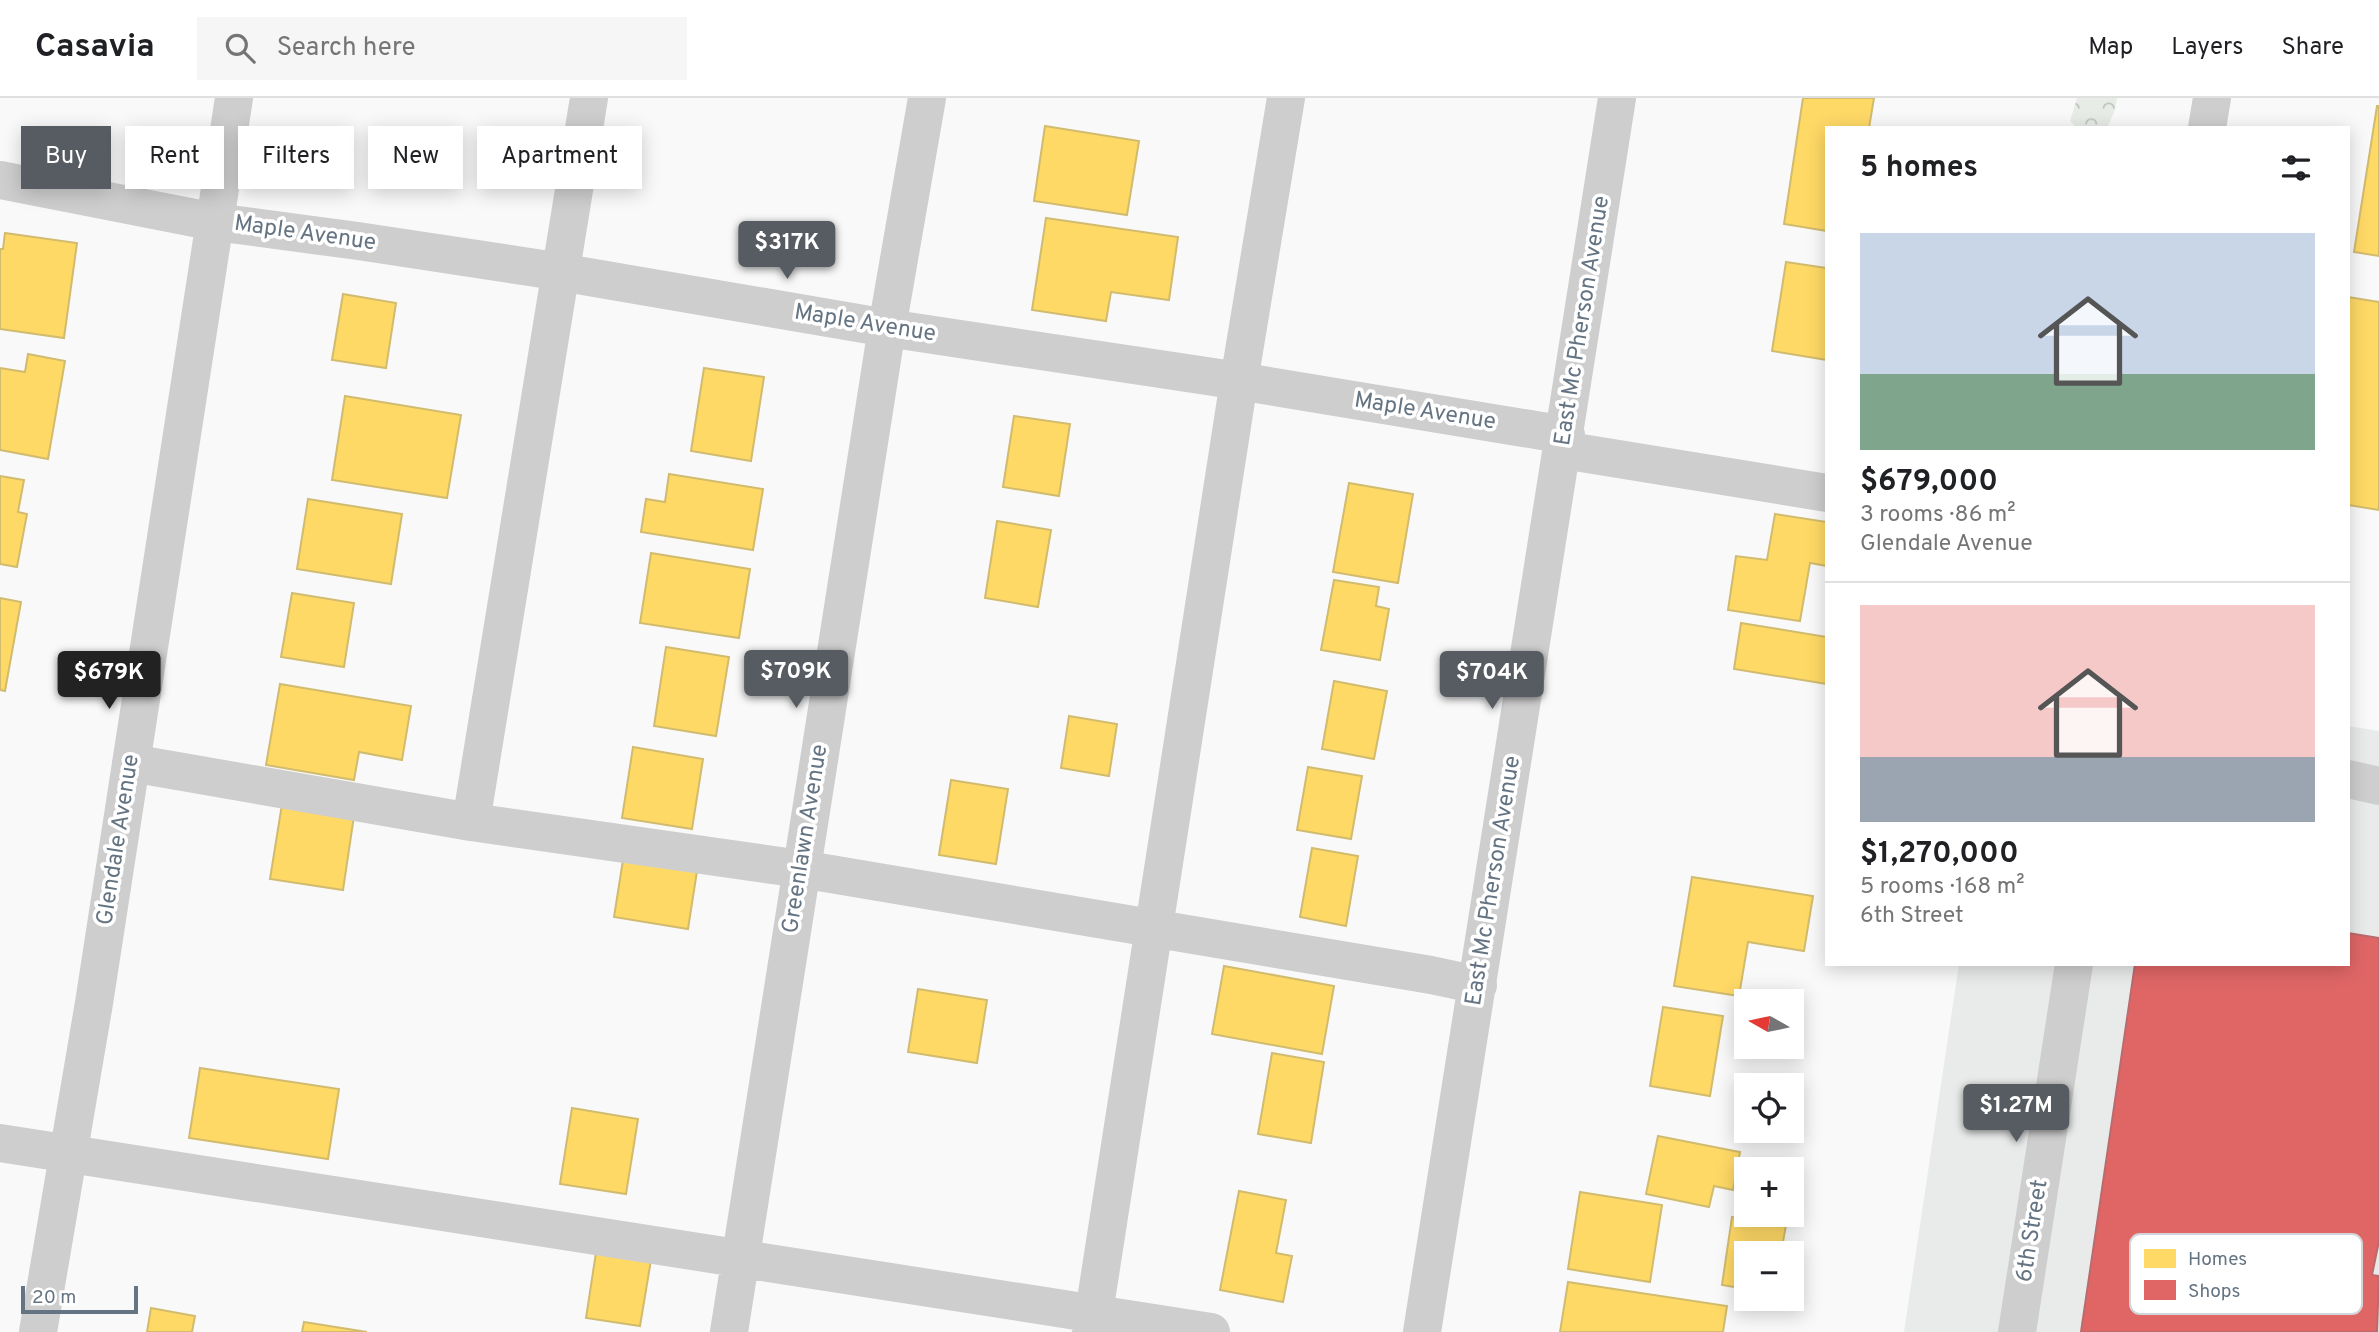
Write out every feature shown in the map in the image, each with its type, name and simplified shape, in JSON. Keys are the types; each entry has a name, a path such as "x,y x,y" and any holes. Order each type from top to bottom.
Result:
{"street":[{"name":"Glendale Avenue","path":"38,1332 94,1003 234,98"},
{"path":"471,822 589,98"},
{"name":"Greenlawn Avenue","path":"729,1332 800,869 927,98"},
{"path":"1092,1323 1239,381 1286,98"},
{"name":"East Mc Pherson Avenue","path":"1422,1332 1618,98"},
{"path":"2207,126 2212,98"},
{"name":"Maple Avenue","path":"0,180 215,222 359,241 887,328 1239,381 1825,493"},
{"path":"131,763 471,822 800,869 1478,985"},
{"path":"2350,779 2379,786"},
{"name":"6th Street","path":"2017,1332 2074,966"},
{"path":"0,1143 741,1259 1092,1323 1211,1332"}],"shaded area":[{"path":"2350,726 2379,731 2379,1332 1904,1332 1959,966 2350,966"}],"green space":[{"path":"2077,98 2117,98 2108,126 2075,126 2070,121"}],"building: Homes":[{"path":"1803,98 1874,98 1869,126 1825,126 1825,231 1784,224"},
{"path":"2379,106 2379,256 2354,252"},
{"path":"1045,126 1139,141 1127,215 1034,201"},
{"path":"1046,218 1178,237 1169,300 1111,292 1106,321 1032,310"},
{"path":"5,233 77,243 64,338 0,329 0,249 3,249"},
{"path":"1786,262 1825,268 1825,360 1772,351"},
{"path":"343,294 396,303 386,368 332,360"},
{"path":"2350,297 2379,302 2379,510 2350,505"},
{"path":"28,354 65,361 48,459 0,450 0,368 25,372"},
{"path":"704,368 764,377 751,461 691,451"},
{"path":"345,396 461,415 447,498 332,480"},
{"path":"1014,416 1070,424 1059,496 1003,487"},
{"path":"669,474 763,489 753,550 641,532 646,499 665,502"},
{"path":"0,476 24,480 18,512 27,514 17,567 0,564"},
{"path":"1349,483 1413,494 1398,583 1333,572"},
{"path":"308,499 402,514 391,584 297,569"},
{"path":"1775,514 1825,522 1825,566 1810,563 1800,621 1728,610 1736,556 1767,560"},
{"path":"997,521 1051,530 1038,607 985,598"},
{"path":"651,553 750,569 739,638 640,623"},
{"path":"1334,580 1379,587 1376,606 1389,609 1380,660 1321,650"},
{"path":"292,593 354,603 344,667 281,657"},
{"path":"0,598 21,602 5,691 0,690"},
{"path":"1741,623 1825,637 1825,684 1734,669"},
{"path":"666,647 729,657 716,736 654,726"},
{"path":"1334,681 1387,691 1374,759 1322,749"},
{"path":"280,684 411,706 402,760 359,752 354,780 266,765"},
{"path":"1069,716 1117,724 1109,776 1061,768"},
{"path":"633,747 703,759 692,829 622,818"},
{"path":"1308,767 1362,776 1351,839 1297,830"},
{"path":"951,780 1008,789 996,864 939,855"},
{"path":"283,798 355,809 343,890 270,879"},
{"path":"1312,848 1358,856 1346,926 1300,917"},
{"path":"623,860 697,871 688,929 614,917"},
{"path":"1692,877 1813,896 1804,951 1748,942 1740,989 1734,989 1734,995 1674,986"},
{"path":"1224,966 1334,986 1322,1054 1212,1034"},
{"path":"918,989 987,1000 977,1063 908,1052"},
{"path":"1663,1007 1723,1016 1710,1096 1650,1086"},
{"path":"1272,1053 1324,1062 1311,1143 1258,1134"},
{"path":"200,1068 339,1089 328,1159 189,1138"},
{"path":"572,1108 638,1119 626,1194 560,1184"},
{"path":"1658,1136 1740,1152 1739,1157 1734,1157 1733,1190 1714,1186 1709,1207 1646,1194"},
{"path":"1239,1191 1286,1200 1276,1253 1292,1256 1283,1302 1220,1290"},
{"path":"1580,1192 1662,1205 1650,1282 1568,1269"},
{"path":"1732,1217 1734,1227 1786,1227 1783,1241 1734,1241 1734,1287 1722,1285"},
{"path":"597,1246 652,1254 640,1326 586,1318"},
{"path":"1568,1282 1727,1306 1723,1332 1560,1332"},
{"path":"151,1308 195,1316 192,1332 147,1332"},
{"path":"304,1322 367,1332 302,1332"}],"building: Shops":[{"path":"2350,933 2379,938 2379,1241 2372,1275 2379,1276 2377,1332 2081,1332 2135,966 2350,966"}]}
